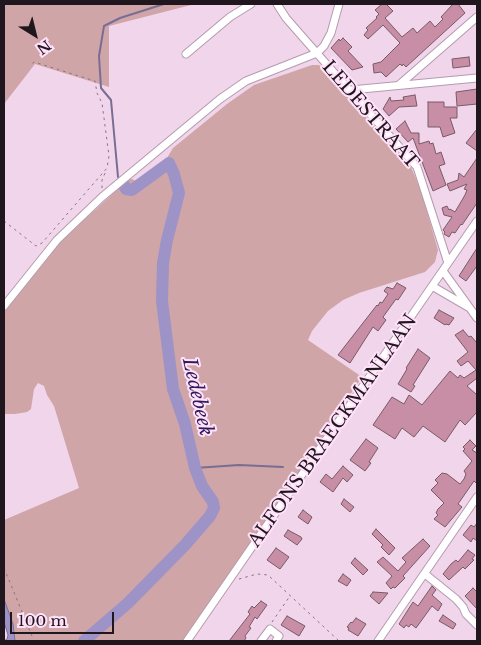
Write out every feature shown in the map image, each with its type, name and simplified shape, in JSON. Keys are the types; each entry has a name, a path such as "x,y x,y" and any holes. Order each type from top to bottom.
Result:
{"street":[{"path":"186,54 230,17 251,4"},
{"name":"LEDESTRAAT","path":"277,4 286,18 417,167 448,263"},
{"path":"4,306 57,240 102,197 220,99 246,80 317,53 324,46 331,33 339,4"},
{"path":"399,86 477,17"},
{"path":"350,90 477,78"},
{"name":"ALFONS BRAECKMANLAAN","path":"187,641 477,221"},
{"path":"443,270 477,318"},
{"path":"432,286 470,309"},
{"path":"378,641 477,498"},
{"path":"425,574 456,599 466,614 477,625"},
{"path":"261,641 270,630 280,636 276,641"}],"path":[{"path":"32,64 34,62 94,81 103,112 109,156 102,180 102,197"},
{"path":"4,221 36,246 42,243 107,168"},
{"path":"4,568 32,636"},
{"path":"229,582 252,574 264,574 290,595 339,641"},
{"path":"270,630 271,623 290,595"}],"shaded area":[{"path":"4,4 195,4 109,26 109,87 35,64 4,104"},
{"path":"312,65 319,65 411,167 421,191 438,250 435,262 425,272 343,300 328,311 312,331 308,340 362,377 283,497 183,641 15,641 13,624 4,599 4,520 79,488 54,406 44,386 38,383 34,389 31,409 27,412 4,414 4,310 60,242 130,178 136,181 147,175 167,158 173,148 227,104 254,85"},
{"path":"4,599 13,624 15,641 4,641 8,635 4,622"}],"building":[{"path":"382,4 386,4 393,11 385,18 402,37 413,28 417,33 430,21 435,27 453,4 458,4 465,13 406,67 400,64 386,77 381,72 374,73 373,64 381,62 400,43 383,25 368,39 364,35 368,30 366,28 379,14 375,10"},
{"path":"343,38 352,47 348,51 363,67 352,70 331,48 339,39 340,41"},
{"path":"469,57 470,66 453,68 452,59"},
{"path":"477,89 477,104 457,106 456,92"},
{"path":"415,95 417,106 399,107 389,116 383,109 390,97 391,101 404,100 403,97"},
{"path":"428,102 444,102 444,107 457,107 457,118 450,118 455,133 443,137 440,127 428,127"},
{"path":"405,121 411,133 419,133 419,144 429,141 430,144 433,143 436,154 441,152 445,164 439,166 446,185 433,191 413,138 408,142 396,129"},
{"path":"477,129 477,151 466,143"},
{"path":"477,158 477,203 462,225 455,233 452,232 449,237 444,234 443,230 452,217 444,215 442,208 447,206 449,210 455,212 465,195 467,190 464,189 467,184 450,191 447,184 458,180 459,173 464,177"},
{"path":"477,248 477,266 466,281 459,276"},
{"path":"397,283 406,288 383,317 386,320 378,331 373,327 350,363 338,355 377,305 380,302 382,303 388,294 384,291 387,287 393,289"},
{"path":"439,310 454,318 449,325 445,325 434,318"},
{"path":"463,330 477,343 477,378 467,386 477,395 477,412 465,425 460,420 445,442 423,426 414,437 402,428 395,439 373,425 392,397 404,404 409,395 422,405 450,371 458,378 460,375 464,378 476,370 468,361 461,366 457,361 468,352 455,335"},
{"path":"418,349 430,358 413,385 415,386 411,392 398,384"},
{"path":"366,439 378,448 365,471 350,460"},
{"path":"470,440 476,446 472,450 477,453 477,484 474,481 458,504 462,507 445,527 434,519 438,515 436,513 438,509 444,503 431,490 438,483 435,480 442,473 447,474 460,484 464,479 466,474 464,471 472,461 463,451 465,449 463,447"},
{"path":"343,466 353,475 347,482 343,478 333,492 320,482 326,474 332,479"},
{"path":"344,499 354,507 350,512 341,504"},
{"path":"303,510 312,517 308,524 298,517"},
{"path":"477,523 477,541 473,538 471,542 463,535 471,525 474,527"},
{"path":"376,529 395,548 389,555 381,547 383,545 372,534"},
{"path":"288,530 301,537 302,539 297,545 284,536"},
{"path":"423,539 430,546 403,576 405,578 395,588 391,589 386,583 392,576 377,562 383,557 398,571 406,562 402,558"},
{"path":"276,548 289,557 280,569 267,560"},
{"path":"468,550 475,555 472,559 474,560 449,580 443,574 456,560 458,562"},
{"path":"355,558 368,570 363,575 351,563"},
{"path":"343,574 351,580 347,586 338,581"},
{"path":"432,586 436,590 432,595 442,604 438,611 432,606 416,628 411,624 409,627 406,625 404,628 399,624 413,602 418,606"},
{"path":"473,588 477,592 477,609 465,596"},
{"path":"373,592 388,593 379,604 370,596"},
{"path":"261,601 267,605 257,619 255,617 244,641 229,641 250,614 248,612 252,606 254,608"},
{"path":"443,615 456,624 453,629 439,621"},
{"path":"287,616 305,626 299,636 281,625"},
{"path":"356,618 366,624 358,636 348,630 349,628 347,627"}],"waterway":[{"name":"Ledebeek","path":"118,177 111,100 101,88 99,56 104,26 120,18 164,4"},
{"name":"Ledebeek","path":"84,641 128,603 185,545 210,516 214,508 213,502 202,486 195,468 185,424 173,389 162,301 163,263 179,193 174,174 169,163 132,190 126,189 124,185"},
{"path":"195,468 239,465 283,467"}]}
